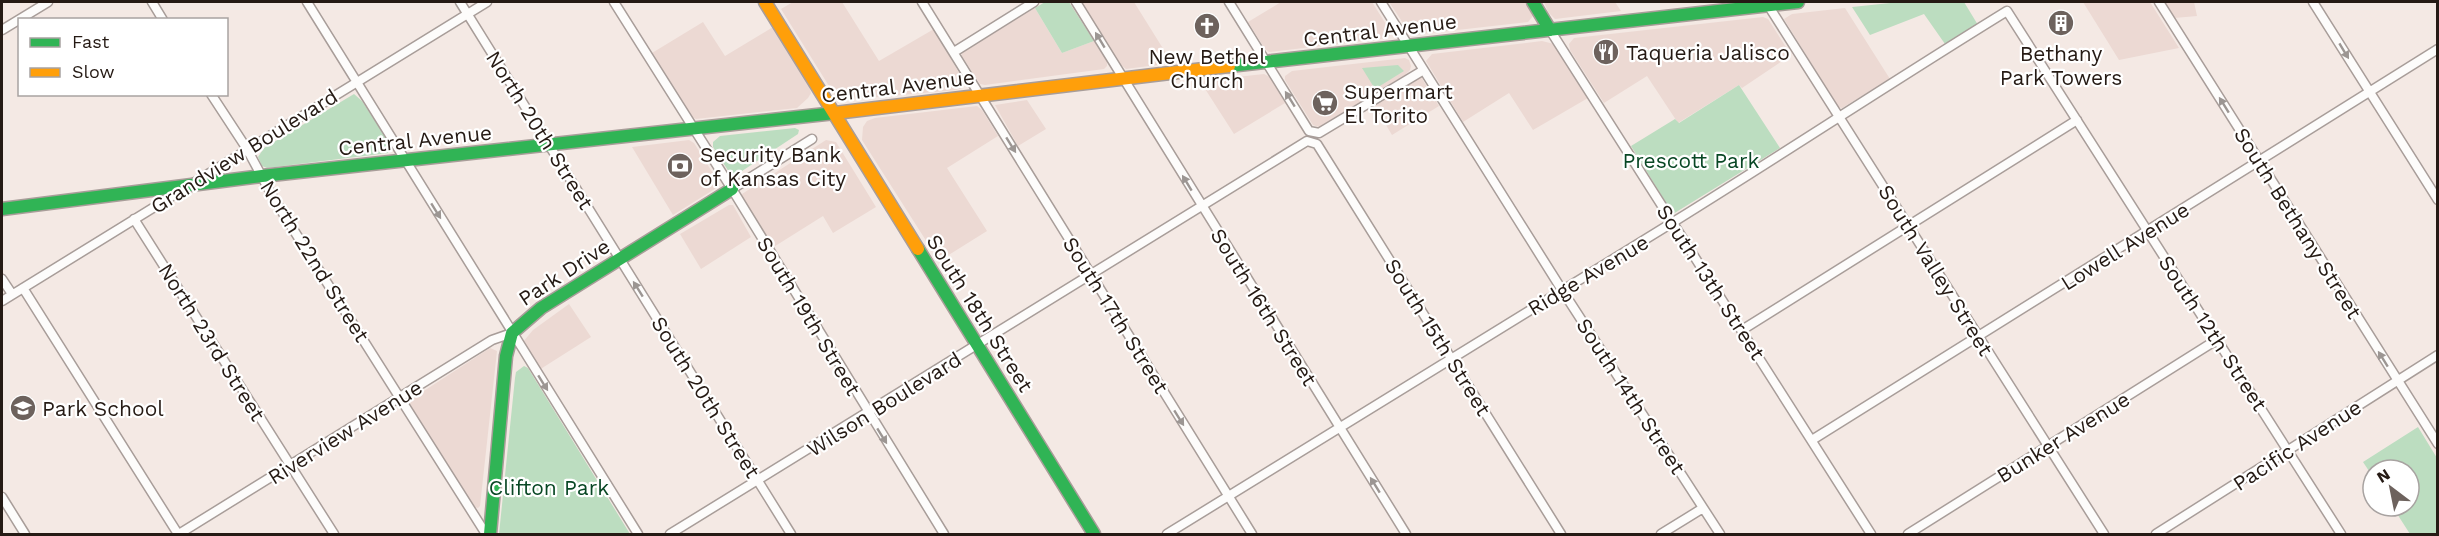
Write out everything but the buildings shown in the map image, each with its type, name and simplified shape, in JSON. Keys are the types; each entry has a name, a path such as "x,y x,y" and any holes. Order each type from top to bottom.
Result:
{"main road":[{"name":"South 18th Street","path":"765,2 1094,534"},
{"path":"1533,2 1550,30"},
{"name":"Central Avenue","path":"2,209 262,177 1550,30 1693,7 1798,2"},
{"name":"Park Drive","path":"488,534 506,356 512,333 541,308 732,189"}],"street":[{"path":"22,18 48,2"},
{"path":"152,2 163,18"},
{"path":"307,2 638,534"},
{"name":"North 20th Street","path":"460,2 620,259"},
{"name":"Grandview Boulevard","path":"2,301 488,2"},
{"name":"South 19th Street","path":"614,2 944,534"},
{"name":"South 17th Street","path":"922,2 1252,534"},
{"path":"954,52 1034,2"},
{"name":"South 16th Street","path":"1076,2 1201,207 1406,534"},
{"path":"1229,2 1310,131 1319,133 1422,71"},
{"name":"South 14th Street","path":"1381,2 1422,71 1720,534"},
{"name":"South Bethany Street","path":"2159,2 2438,444"},
{"path":"2313,2 2438,200"},
{"name":"South Valley Street","path":"1768,5 2104,534"},
{"name":"Ridge Avenue","path":"1167,534 1673,223 2007,11"},
{"name":"South 12th Street","path":"2007,11 2341,534"},
{"path":"2,30 18,20"},
{"name":"South 13th Street","path":"1550,30 1871,534"},
{"name":"Lowell Avenue","path":"1812,440 2438,49"},
{"name":"North 22nd Street","path":"212,96 248,149 262,177 488,534"},
{"path":"1742,330 2077,120"},
{"name":"Park Drive","path":"732,189 812,139"},
{"name":"Wilson Boulevard","path":"670,534 759,482 1307,141 1312,143"},
{"name":"South 15th Street","path":"1312,143 1317,144 1561,534"},
{"name":"North 23rd Street","path":"134,219 334,534"},
{"name":"South 20th Street","path":"620,259 791,534"},
{"path":"2,279 12,294"},
{"path":"23,288 178,534"},
{"name":"Riverview Avenue","path":"178,534 492,340 512,333"},
{"name":"Bunker Avenue","path":"1908,534 2218,339"},
{"name":"Pacific Avenue","path":"2156,534 2438,356"},
{"path":"2,497 25,534"},
{"path":"1661,534 1703,508"}],"shaded area":[{"path":"793,2 842,2 879,61 934,29 964,82 962,88 846,100 839,98 834,94 781,9"},
{"path":"1081,2 1134,2 1172,63 1126,69 1120,64"},
{"path":"1281,2 1372,2 1389,29 1390,35 1388,38 1269,52 1248,22"},
{"path":"1389,2 1524,2 1533,16 1528,22 1413,35"},
{"path":"1544,2 1615,2 1621,11 1555,19 1548,12"},
{"path":"2083,2 2150,2 2179,48 2119,60"},
{"path":"2163,2 2194,2 2197,16 2174,18"},
{"path":"1035,8 1062,53 1094,41 1107,61 1107,66 1104,69 980,84 962,56 962,52"},
{"path":"1845,8 1890,79 1842,108 1838,107 1784,19 1792,14"},
{"path":"1763,17 1768,19 1791,55 1742,88 1739,85 1678,123 1647,76 1604,103 1570,50 1569,44 1574,38"},
{"path":"703,22 725,56 773,27 809,86 811,93 808,98 797,108 696,119 692,117 652,53"},
{"path":"1542,41 1554,44 1588,98 1533,130 1509,93 1463,122 1426,61 1432,54"},
{"path":"1405,58 1409,60 1411,66 1405,75 1319,127 1313,125 1285,80 1285,76 1292,71"},
{"path":"1264,74 1270,77 1285,103 1234,134 1200,81"},
{"path":"1421,77 1439,106 1392,135 1374,105"},
{"path":"1027,100 1046,129 1018,146 995,105"},
{"path":"977,106 982,110 998,136 947,168 987,231 939,261 862,140 863,127 867,121 875,118"},
{"path":"689,140 694,143 719,183 718,187 673,215 632,147"},
{"path":"826,140 836,142 876,207 833,233 823,216 772,248 742,199 742,194"},
{"path":"729,205 733,205 751,237 701,269 680,234"},
{"path":"569,304 591,337 539,370 523,342 533,330"},
{"path":"490,348 497,351 478,508 474,507 408,403"}],"green space":[{"path":"1045,2 1069,2 1094,41 1062,53 1035,8"},
{"path":"1900,2 1964,2 1978,25 1945,44 1924,14 1870,35 1852,7"},
{"path":"1398,65 1404,71 1375,89 1362,68"},
{"name":"Prescott Park","path":"1739,85 1780,148 1673,214 1631,146 1675,119 1679,123"},
{"path":"354,94 362,101 392,147 388,153 267,168 262,166 258,157 264,148"},
{"path":"795,128 799,130 798,134 739,173 729,172 713,147 713,142 720,136"},
{"name":"Clifton Park","path":"524,366 528,368 630,534 499,534 515,378 516,372"},
{"path":"2418,427 2437,458 2437,534 2410,534 2400,518 2421,518 2421,458 2369,458"}],"traffic: fast":[{"path":"1533,2 1550,30"},
{"path":"1229,66 1798,2"},
{"path":"2,209 262,176 835,113"},
{"path":"490,534 506,356 512,333 541,308 732,189"},
{"path":"918,249 1094,534"}],"traffic: slow":[{"path":"765,2 918,249"},
{"path":"835,113 1229,66"}],"place":[{"name":"Bethany Park Towers","path":"2061,23"},
{"name":"New Bethel Church","path":"1207,26"},
{"name":"Taqueria Jalisco","path":"1606,52"},
{"name":"Supermart El Torito","path":"1325,103"},
{"name":"Security Bank of Kansas City","path":"680,166"},
{"name":"Park School","path":"23,408"}]}
